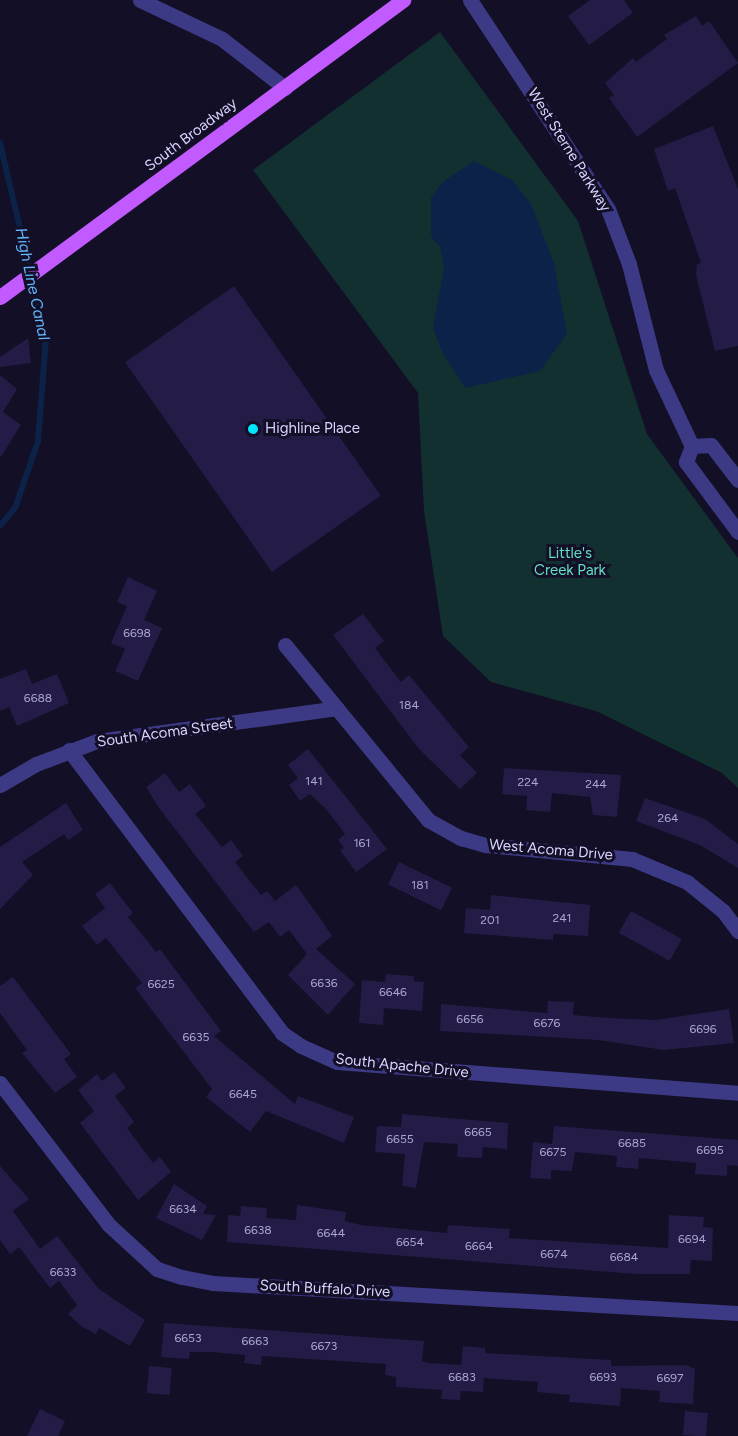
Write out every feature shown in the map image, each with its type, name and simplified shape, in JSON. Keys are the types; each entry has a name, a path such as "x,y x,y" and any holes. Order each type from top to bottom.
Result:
{"main road":[{"name":"South Broadway","path":"0,297 403,0"}],"street":[{"path":"140,0 222,39 285,88"},
{"name":"West Sterne Parkway","path":"470,0 608,209 628,264 656,370 692,446 686,462 738,532"},
{"path":"692,446 711,445 738,480"},
{"name":"West Acoma Drive","path":"285,645 338,708 410,803 461,838 486,845 632,859 687,882 723,911 738,931"},
{"name":"South Acoma Street","path":"0,785 69,750 97,741 338,708"},
{"name":"South Apache Drive","path":"69,750 282,1033 301,1046 337,1062 738,1093"},
{"name":"South Buffalo Drive","path":"0,1083 109,1225 141,1257 165,1272 213,1283 738,1313"}],"green space":[{"name":"Little's Creek Park","path":"440,32 578,221 647,434 738,558 738,788 722,773 596,711 491,682 443,636 424,511 418,393 253,170"}],"water":[{"path":"474,161 512,180 531,204 554,263 567,334 540,371 465,388 442,352 433,328 444,268 440,247 431,236 431,197 443,182"}],"building":[{"path":"590,0 624,0 633,13 589,45 568,16"},
{"path":"696,16 702,26 709,21 738,63 637,137 609,98 614,95 605,83 633,58 636,62 667,39 664,35"},
{"path":"713,126 738,189 738,346 715,351 696,275 697,264 701,263 675,188 668,191 654,149"},
{"name":"Highline Place","path":"234,286 381,496 272,572 125,362"},
{"path":"28,338 31,363 0,367 0,357"},
{"path":"0,375 17,389 3,412 21,425 0,458"},
{"path":"128,577 157,591 144,620 162,628 138,681 115,671 125,649 111,643 127,606 117,602"},
{"path":"363,614 384,641 375,648 401,682 409,675 469,747 460,755 477,773 460,789 419,749 333,635"},
{"path":"26,669 32,684 57,674 69,703 17,726 9,707 0,711 0,679"},
{"path":"308,749 387,849 356,872 340,850 344,848 338,840 345,834 326,809 310,794 300,801 289,785 298,778 288,765"},
{"path":"504,768 621,775 617,817 593,815 590,797 552,793 550,812 526,810 527,796 502,794"},
{"path":"165,773 179,792 190,784 206,806 195,814 222,847 231,840 243,856 235,862 261,895 267,891 275,901 296,885 320,918 332,936 316,949 355,984 328,1015 288,975 307,954 289,930 280,937 269,922 254,932 159,808 146,787"},
{"path":"645,798 705,819 738,844 738,868 700,845 636,821"},
{"path":"66,803 83,830 68,840 64,834 22,862 33,875 0,909 0,847"},
{"path":"399,862 452,888 441,910 388,884"},
{"path":"110,883 133,913 128,917 156,952 160,949 221,1031 214,1036 295,1104 298,1096 354,1117 344,1143 266,1111 250,1132 206,1097 212,1089 135,988 142,983 106,938 97,945 82,926 105,908 95,894"},
{"path":"491,895 590,905 588,936 553,934 553,940 464,933 466,908 490,910"},
{"path":"631,911 682,939 670,961 619,933"},
{"path":"386,974 414,976 414,981 424,982 422,1011 384,1008 383,1025 359,1023 362,980 385,982"},
{"path":"13,977 71,1054 64,1059 77,1077 55,1093 22,1053 27,1050 0,1013 0,986"},
{"path":"548,1001 574,1002 573,1015 608,1018 656,1020 729,1009 734,1043 664,1050 598,1040 440,1031 441,1004 547,1013"},
{"path":"114,1072 126,1088 115,1096 134,1122 127,1128 153,1163 160,1157 171,1172 138,1200 80,1123 94,1111 78,1090 97,1074 102,1081"},
{"path":"402,1114 508,1123 507,1149 483,1147 482,1158 457,1157 458,1144 424,1142 416,1188 402,1186 405,1154 375,1152 377,1126 401,1127"},
{"path":"554,1126 738,1140 738,1166 727,1165 727,1176 695,1174 696,1163 639,1158 638,1169 616,1167 617,1156 575,1152 572,1171 551,1170 551,1179 530,1178 533,1142 552,1144"},
{"path":"0,1166 29,1199 13,1211 40,1249 57,1236 99,1289 145,1320 130,1346 99,1328 96,1334 81,1326 68,1314 77,1305 59,1281 50,1288 19,1247 10,1254 0,1240"},
{"path":"174,1184 207,1206 203,1214 216,1215 202,1240 156,1218"},
{"path":"297,1205 346,1212 345,1221 361,1225 447,1233 448,1225 510,1229 509,1238 668,1248 669,1215 704,1217 703,1227 713,1228 712,1261 691,1260 690,1274 636,1274 227,1242 228,1215 240,1216 241,1206 267,1208 266,1218 296,1220"},
{"path":"164,1323 424,1341 422,1361 429,1363 461,1365 463,1346 485,1348 485,1353 611,1360 611,1366 686,1365 695,1369 693,1404 659,1402 660,1391 621,1388 620,1406 569,1402 570,1395 537,1392 538,1382 484,1378 483,1392 461,1391 460,1400 441,1399 442,1390 396,1387 396,1377 385,1375 386,1364 262,1356 261,1365 244,1363 245,1355 212,1352 190,1352 189,1359 161,1357"},
{"path":"149,1366 172,1368 170,1395 147,1393"},
{"path":"40,1409 65,1421 58,1436 27,1436"},
{"path":"685,1411 708,1413 706,1436 683,1435"}],"waterway":[{"name":"High Line Canal","path":"0,143 46,339 38,441 15,508 0,526"}],"place":[{"name":"Highline Place","path":"253,429"}]}
